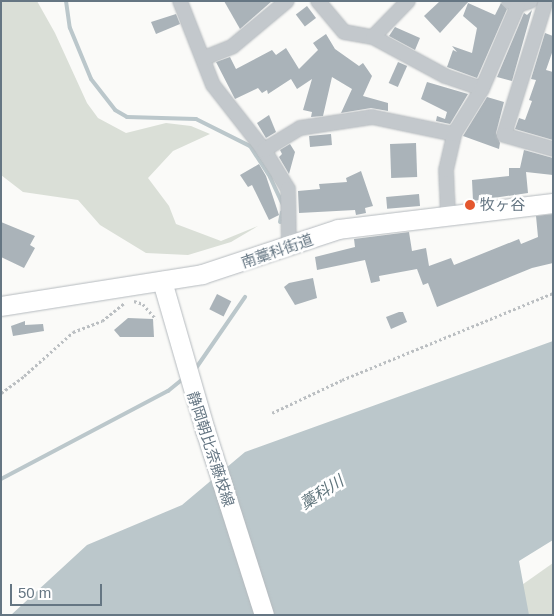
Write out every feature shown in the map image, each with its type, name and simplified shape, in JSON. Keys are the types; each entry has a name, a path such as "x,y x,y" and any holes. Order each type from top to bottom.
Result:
{"main road":[{"name":"南藁科街道","path":"1,306 202,274 289,247 338,229 448,214 553,203"},
{"name":"静岡朝比奈藤枝線","path":"162,281 205,430 264,615"}],"street":[{"path":"180,1 214,85 264,150 288,189 289,247"},
{"path":"204,58 233,46 286,1"},
{"path":"318,1 344,32 373,37 445,76 482,89"},
{"path":"373,37 408,1"},
{"path":"546,1 504,135 553,149"},
{"path":"448,214 446,170 454,134 482,89 519,2"},
{"path":"264,150 300,128 372,117 454,134"}],"path":[{"path":"272,413 342,380 553,293"},
{"path":"116,301 142,304 160,328"},
{"path":"1,393 73,332 102,321 126,301"}],"shaded area":[{"path":"1,1 37,1 55,33 87,103 98,118 126,133 166,123 191,126 210,134 173,151 148,178 169,206 176,224 221,241 258,226 231,242 188,255 146,253 100,225 78,200 23,192 1,175"},
{"path":"553,563 553,615 486,615 519,587"}],"water":[{"name":"藁科川","path":"553,341 553,540 519,561 529,615 11,615 87,545 182,505 245,452"}],"building":[{"path":"224,1 272,1 240,29"},
{"path":"440,1 469,1 440,33 424,16"},
{"path":"468,3 495,15 501,3 507,9 477,78 447,67 453,50 457,52 452,46 472,53 477,28 463,16"},
{"path":"307,6 316,18 305,26 296,14"},
{"path":"532,10 512,81 497,77 524,13 527,15"},
{"path":"176,14 180,24 156,34 151,22"},
{"path":"395,27 420,38 415,50 389,36"},
{"path":"545,33 553,36 553,50 546,70 553,72 553,140 515,129 519,118 525,120 532,101 529,100 536,80 531,79"},
{"path":"326,34 335,49 359,66 363,63 372,76 363,96 388,103 388,111 371,108 341,113 352,89 332,77 323,116 311,117 312,112 303,110 312,79 297,89 291,79 268,94 267,90 262,93 258,88 235,99 216,62 230,57 236,69 272,50 276,55 286,48 299,69 318,50 313,43"},
{"path":"398,62 407,66 398,87 389,83"},
{"path":"427,82 468,94 450,124 436,121 437,116 445,119 447,112 421,99"},
{"path":"487,97 504,102 496,133 500,143 499,149 463,136"},
{"path":"269,115 276,132 266,138 257,123"},
{"path":"331,134 332,145 310,147 309,136"},
{"path":"416,143 417,177 391,178 390,144"},
{"path":"290,144 295,152 289,174 279,157 282,154 280,150"},
{"path":"524,150 553,158 553,175 526,172 528,193 473,201 472,180 509,176 509,168 520,168"},
{"path":"259,164 266,176 279,215 269,220 252,185 248,187 240,175"},
{"path":"361,171 373,206 365,208 366,213 356,215 355,210 299,213 298,191 320,189 319,184 347,182 346,178"},
{"path":"419,194 420,206 387,209 386,197"},
{"path":"553,214 553,263 532,268 437,307 428,283 423,285 417,269 379,276 380,281 371,283 365,260 317,270 315,257 355,247 354,239 409,232 412,251 426,248 429,266 451,258 454,265 519,239 521,244 538,237 536,216"},
{"path":"1,222 35,236 30,245 35,248 24,268 1,257"},
{"path":"313,278 317,298 295,305 284,287 289,283"},
{"path":"217,294 231,301 224,316 209,309"},
{"path":"403,312 407,322 391,329 386,317"},
{"path":"128,318 153,319 154,337 120,337 114,330"},
{"path":"25,321 25,325 43,324 44,331 13,336 11,326"}],"waterway":[{"path":"66,1 70,28 91,79 115,110 127,117 196,119 250,146 270,177 283,205"},
{"path":"280,222 282,212"},
{"path":"194,371 245,297"},
{"path":"1,479 168,391 184,378"}],"place":[{"name":"牧ヶ谷","path":"470,205"}]}
